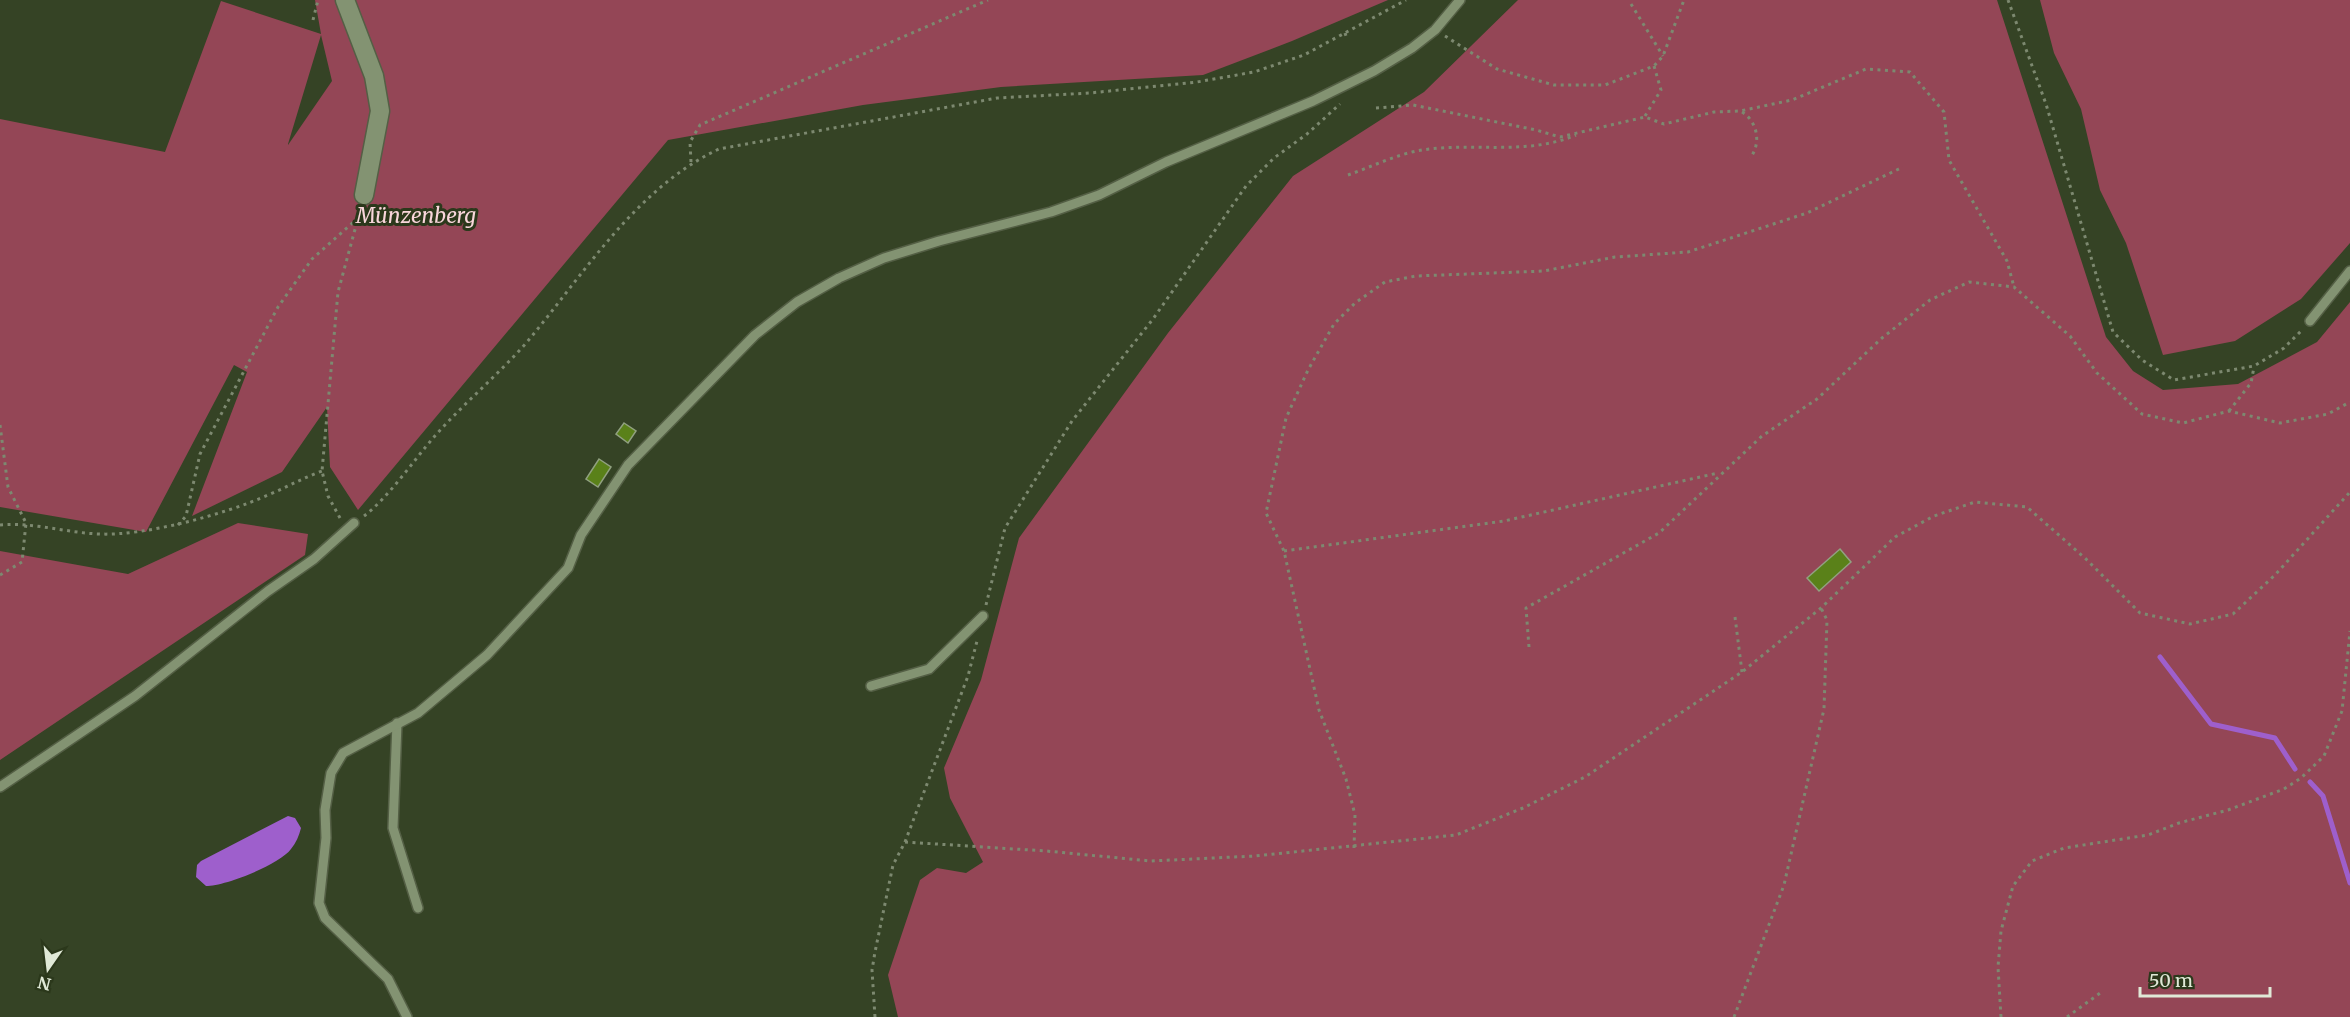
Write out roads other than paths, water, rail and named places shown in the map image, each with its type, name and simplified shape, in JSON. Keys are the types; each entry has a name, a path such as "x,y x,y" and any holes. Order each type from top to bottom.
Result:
{"street":[{"path":"345,0 375,76 380,111 364,195"}],"lane":[{"path":"407,1017 388,979 325,918 319,903 326,838 325,810 332,773 343,753 418,712 487,655 568,568 581,536 628,465 755,335 797,302 839,278 884,258 1051,212 1100,195 1166,162 1313,101 1374,71 1412,48 1435,30 1460,0"},
{"path":"2310,321 2350,271"},
{"path":"0,787 135,696 268,591 314,559 354,523"},
{"path":"872,686 929,669 983,616"},
{"path":"397,723 393,828 418,908"}],"waterway":[{"path":"2160,657 2211,724 2275,738 2295,769"},
{"path":"2310,782 2323,796 2350,883"}],"park label":[{"name":"Münzenberg","path":"416,215"}]}
